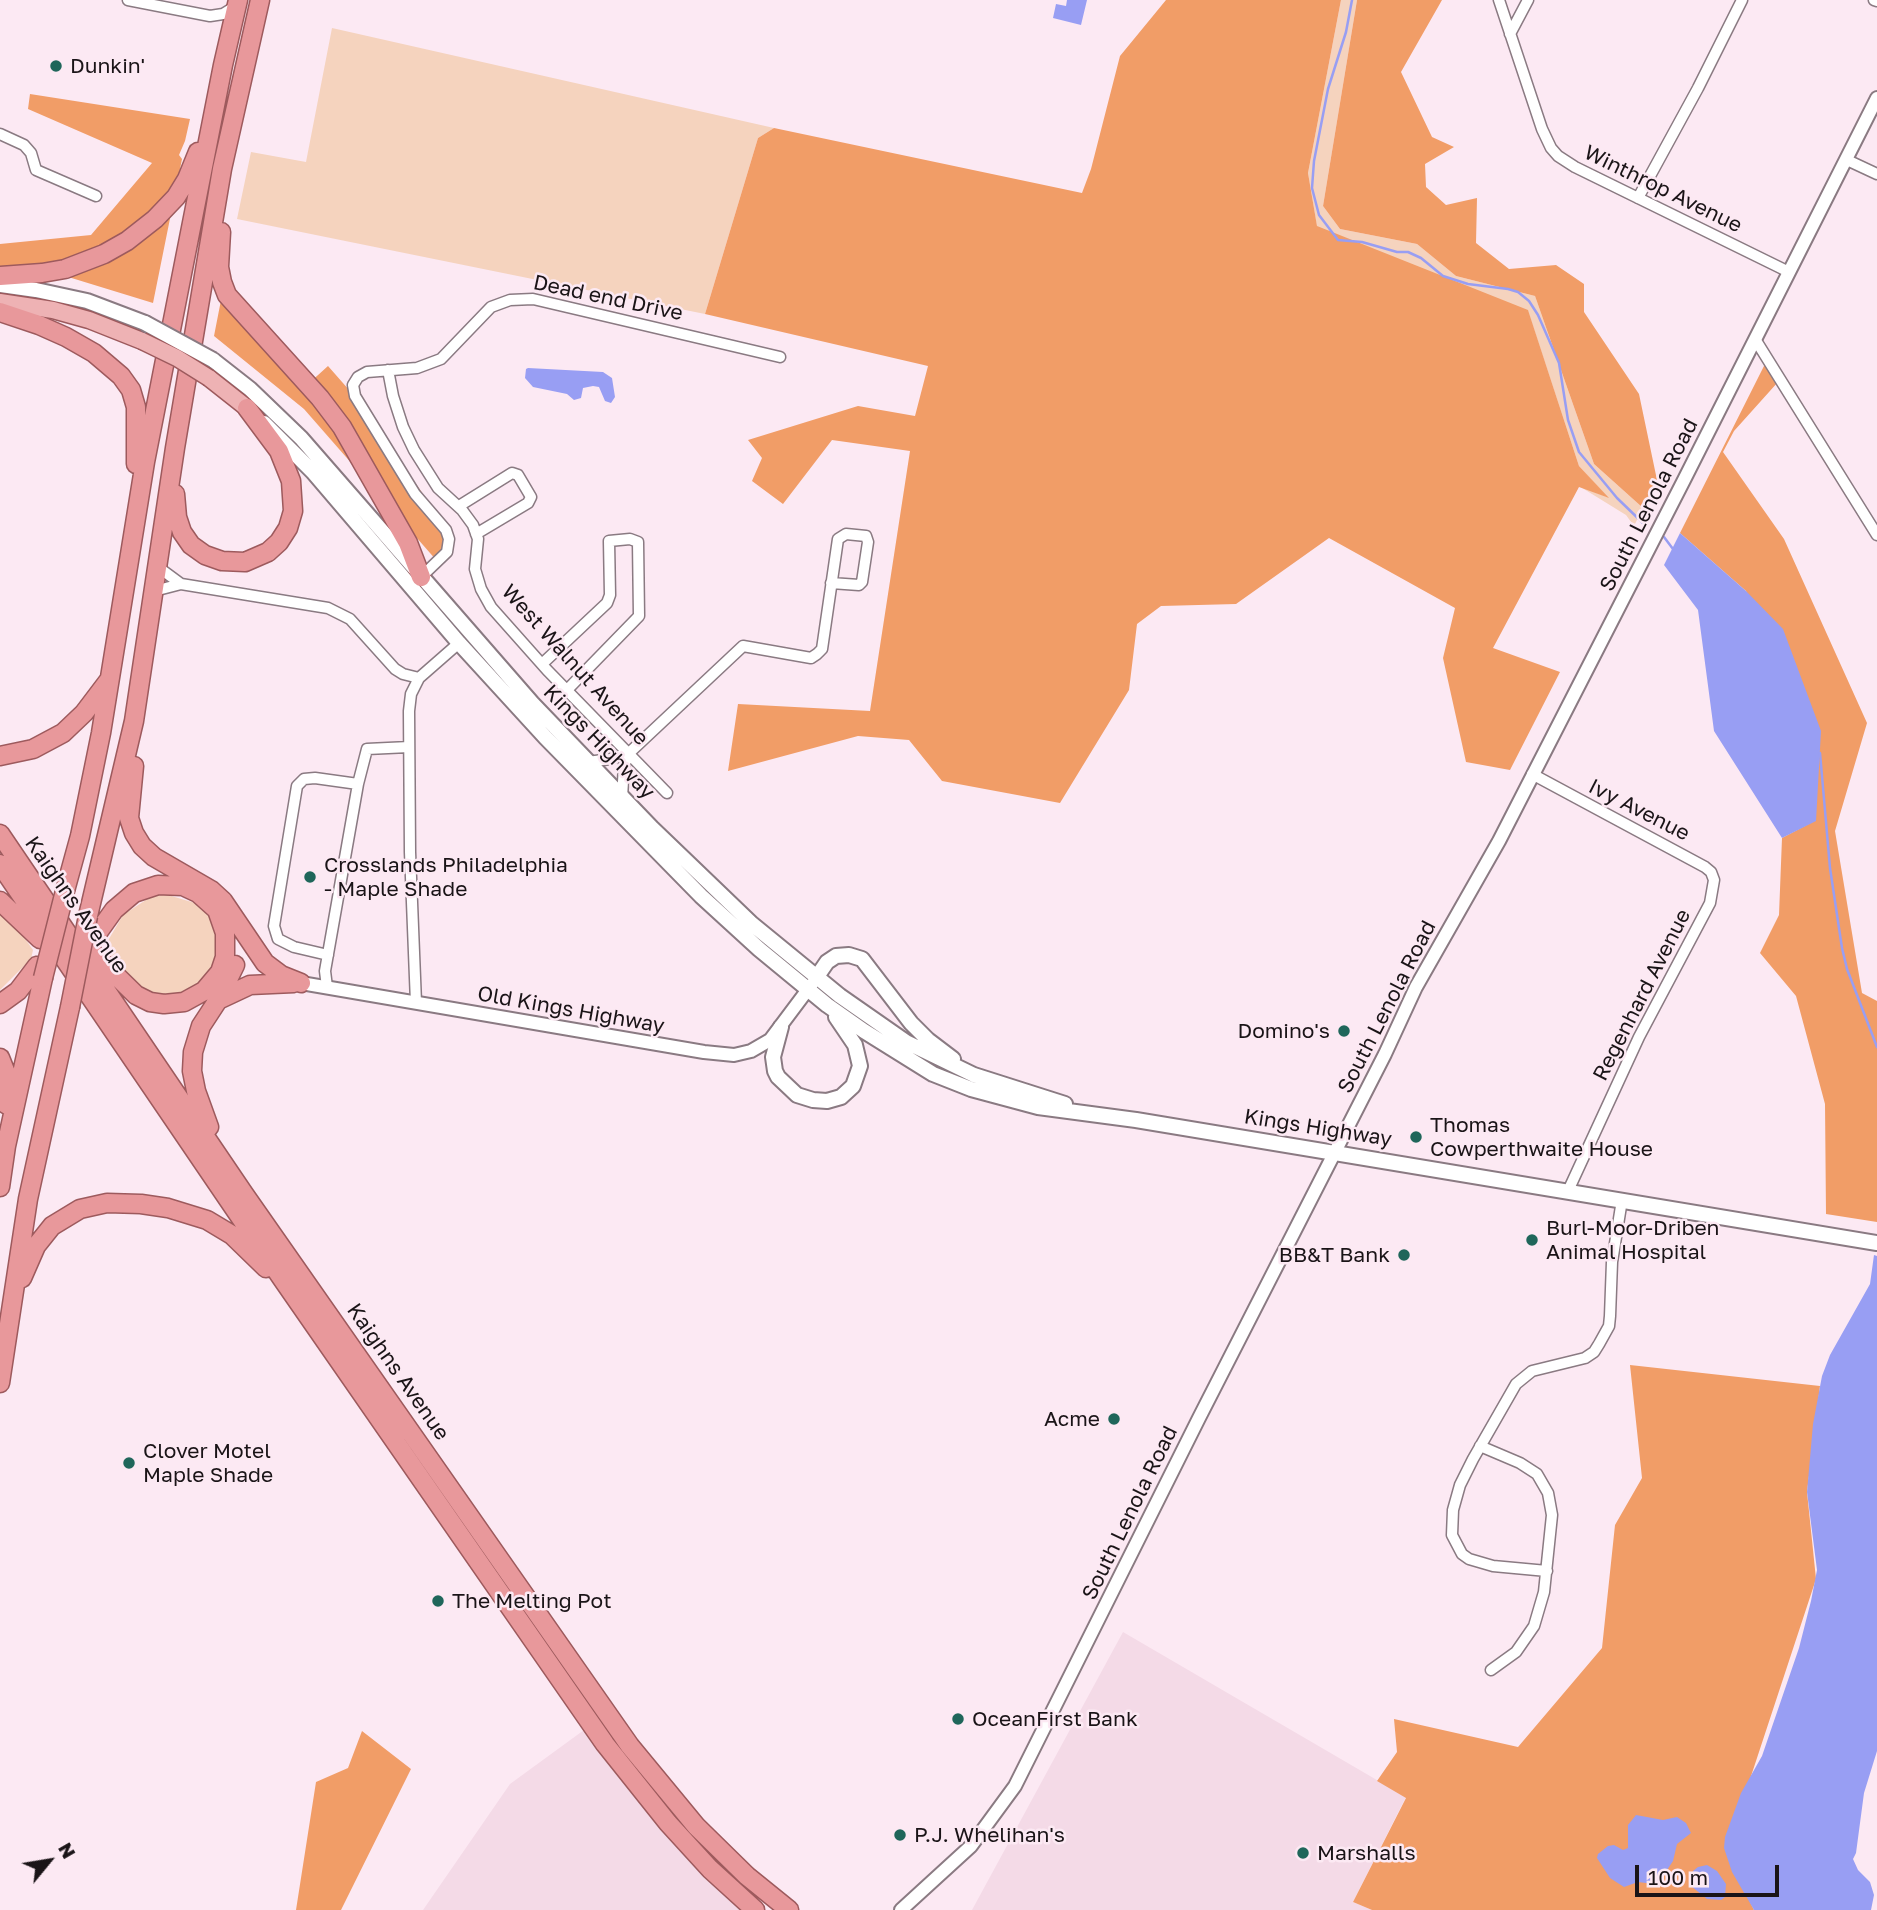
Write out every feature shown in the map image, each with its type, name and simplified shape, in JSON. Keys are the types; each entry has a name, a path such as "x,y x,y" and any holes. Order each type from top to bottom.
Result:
{"highway":[{"path":"72,963 90,951 134,721 175,448 222,169 260,0"},
{"path":"0,1187 40,972 61,934 66,887 87,801 111,677 133,524 237,3"},
{"path":"0,276 54,271 90,260 127,241 155,219 176,197 191,170 201,141 211,91 223,65"},
{"path":"230,138 219,257 224,289 320,398 342,427 408,543 421,577"},
{"path":"0,312 39,325 80,345 106,363 127,383 134,397 137,416 133,524"},
{"path":"175,448 177,517 186,539 205,555 222,561 246,562 268,552 288,528 293,511 293,492 288,470 279,452 247,408"},
{"path":"0,756 33,749 57,738 84,713 111,677"},
{"path":"134,721 136,746 129,811 134,833 154,857 211,890 233,915 265,963 281,975 301,983"},
{"name":"Kaighns Avenue","path":"0,834 61,934 641,1761 664,1791 713,1843 789,1910"},
{"name":"Kaighns Avenue","path":"0,864 72,963 283,1280 612,1753 676,1832 749,1906"},
{"path":"61,934 96,956 136,995 150,1002 184,1002 204,991 220,972 226,949 223,925 212,904 190,888 175,884 158,885 134,893 94,923"},
{"path":"0,901 72,963"},
{"path":"233,915 237,956 231,975 197,1035 192,1071 202,1111 235,1181"},
{"path":"0,1383 42,1130 70,1007 72,963"},
{"path":"0,1004 40,972"},
{"path":"218,1000 250,985 301,983"},
{"path":"0,1058 8,1081 6,1146"},
{"path":"12,1301 36,1245 52,1226 80,1209 107,1203 153,1205 207,1220 232,1235 261,1264 283,1280"}],"main road":[{"name":"Kings Highway","path":"0,285 79,299 145,323 213,360 263,401 313,450 421,577 587,762 812,984"},
{"name":"Kings Highway","path":"0,302 42,308 89,320 142,341 209,378 277,434 313,472 459,643 638,834 737,930 812,984 927,1054 971,1074 1040,1094 1083,1111"},
{"path":"781,1027 773,1063 783,1084 797,1095 813,1100 827,1101 841,1097 857,1080 860,1059 855,1045 812,984 827,962 836,956 849,955 862,959 911,1023 971,1074"},
{"name":"Kings Highway","path":"827,1005 863,1031 933,1074 971,1089 1020,1102 1877,1243"}],"street":[{"path":"128,0 210,16 223,14 237,3"},
{"name":"Winthrop Avenue","path":"1499,0 1542,129 1551,148 1566,162 1789,272"},
{"path":"1510,34 1528,0"},
{"path":"1638,198 1742,0"},
{"name":"South Lenola Road","path":"901,1910 971,1846 1015,1786 1416,987 1499,841 1877,99"},
{"path":"0,134 24,145 31,153 36,170 96,196"},
{"path":"1847,160 1877,174"},
{"name":"Dead end Drive","path":"421,577 447,552 449,539 446,530 423,506 355,396 353,385 358,377 367,372 417,368 441,359 491,307 510,300 533,299 780,357"},
{"path":"1755,340 1877,535"},
{"path":"388,370 403,427 414,450 438,488 459,506 476,534 528,503 531,497 517,475 512,473 459,506"},
{"name":"West Walnut Avenue","path":"476,534 478,539 475,569 481,589 491,607 542,664 667,793"},
{"path":"587,762 610,760 629,753 743,646 811,658 817,654 822,649 831,583 838,539 846,534 866,536 868,542 862,582 859,585 831,583"},
{"path":"542,664 607,603 610,595 609,541 630,538 638,542 639,616 567,690"},
{"path":"158,567 181,584"},
{"path":"154,591 181,584 306,604 339,612 360,629 395,669 418,678"},
{"path":"416,1003 410,852 411,694 418,678 459,643"},
{"path":"327,987 325,971 358,784 367,749 410,747"},
{"path":"622,798 624,766 629,753"},
{"name":"Ivy Avenue","path":"1532,774 1705,867 1714,880 1712,891"},
{"path":"328,955 294,947 278,939 274,926 296,786 304,779 314,778 358,784"},
{"name":"Regenhard Avenue","path":"1568,1191 1639,1037 1710,903 1712,891"},
{"name":"Old Kings Highway","path":"301,983 726,1054 743,1053 770,1040 812,984"},
{"path":"1547,1571 1485,1564 1462,1554 1454,1542 1451,1519 1454,1502 1509,1393 1523,1377 1543,1367 1585,1358 1599,1345 1611,1316 1612,1262 1622,1200"},
{"path":"1480,1446 1530,1469 1544,1483 1552,1515 1547,1571 1539,1615 1529,1636 1516,1652 1491,1670"}],"shaded area":[{"path":"1166,0 1341,0 1308,173 1317,226 1528,310 1579,466 1609,498 1579,487 1493,648 1560,672 1510,770 1466,762 1443,658 1455,608 1329,538 1236,604 1161,606 1137,624 1129,690 1060,803 942,781 909,740 858,736 728,771 738,704 870,711 910,451 832,440 783,504 752,481 762,458 748,440 858,406 915,416 928,366 705,314 758,138 774,128 1082,193 1091,169 1120,56"},
{"path":"1341,0 1357,0 1323,206 1340,229 1417,244 1456,276 1535,296 1594,464 1643,508 1634,526 1626,515 1579,486 1607,497 1579,466 1528,311 1317,227 1308,173"},
{"path":"1357,0 1442,0 1401,72 1432,137 1454,147 1425,164 1426,187 1446,205 1477,198 1476,243 1509,269 1556,265 1584,284 1584,312 1639,394 1657,480 1643,508 1594,464 1535,296 1456,276 1417,244 1340,229 1323,206"},
{"path":"332,28 774,128 758,138 705,314 237,219 251,152 306,162"},
{"path":"30,94 190,119 179,155 182,159 153,303 65,276 58,263 0,267 0,244 91,235 152,163 28,109"},
{"path":"222,295 307,385 328,366 357,399 448,530 446,554 437,561 304,409 214,336"},
{"path":"1765,364 1778,382 1734,431 1723,452 1784,539 1867,723 1835,831 1862,993 1877,1001 1877,1222 1826,1214 1825,1104 1796,996 1760,953 1779,915 1782,838 1816,820 1746,591 1680,533"},
{"path":"158,892 205,906 221,940 205,985 170,1000 131,985 103,949 123,915"},
{"path":"0,903 33,950 31,959 0,990"},
{"path":"1630,1365 1820,1386 1807,1492 1816,1579 1726,1852 1754,1910 1372,1910 1353,1902 1406,1798 1377,1781 1397,1752 1394,1719 1518,1747 1602,1648 1615,1525 1642,1478"},
{"path":"1123,1632 1406,1797 1353,1902 1372,1910 972,1910"},
{"path":"584,1730 670,1832 756,1910 423,1910 510,1784"},
{"path":"362,1731 411,1769 341,1910 296,1910 316,1782 348,1768"}],"water":[{"path":"1067,0 1087,0 1081,25 1053,18 1056,4 1066,6"},
{"path":"528,368 603,372 612,378 615,397 611,403 605,401 599,387 593,386 583,388 581,398 574,400 567,394 533,387 525,378"},
{"path":"1680,533 1746,591 1783,629 1821,731 1816,821 1782,838 1714,731 1698,610 1664,565"},
{"path":"1874,1255 1877,1256 1877,1751 1864,1793 1853,1859 1858,1870 1870,1882 1874,1895 1871,1910 1754,1910 1732,1872 1724,1848 1725,1837 1741,1793 1762,1756 1799,1648 1817,1570 1807,1492 1813,1424 1822,1376 1830,1355 1870,1284"},
{"path":"1636,1815 1663,1820 1677,1817 1686,1823 1691,1833 1677,1844 1673,1861 1661,1879 1654,1884 1638,1882 1624,1887 1610,1878 1597,1858 1608,1846 1614,1845 1623,1850 1628,1848 1628,1825"},
{"path":"1707,1865 1717,1871 1726,1884 1725,1897 1721,1900 1707,1899 1691,1886 1693,1871"}],"waterway":[{"path":"1352,0 1346,32 1328,89 1314,161 1312,188 1319,215 1338,240 1408,252 1421,258 1443,276 1468,284 1508,289 1518,292 1529,301 1559,363 1568,420 1579,452 1617,498 1646,526"},
{"path":"1664,537 1673,549"},
{"path":"1820,753 1830,868 1842,948 1847,969 1877,1047"}],"place":[{"name":"Dunkin'","path":"56,66"},
{"name":"Crosslands Philadelphia - Maple Shade","path":"310,877"},
{"name":"Domino's","path":"1344,1031"},
{"name":"Thomas Cowperthwaite House","path":"1416,1137"},
{"name":"Burl-Moor-Driben Animal Hospital","path":"1532,1240"},
{"name":"BB&T Bank","path":"1404,1255"},
{"name":"Acme","path":"1114,1419"},
{"name":"Clover Motel Maple Shade","path":"129,1463"},
{"name":"The Melting Pot","path":"438,1601"},
{"name":"OceanFirst Bank","path":"958,1719"},
{"name":"P.J. Whelihan's","path":"900,1835"},
{"name":"Marshalls","path":"1303,1853"}]}
